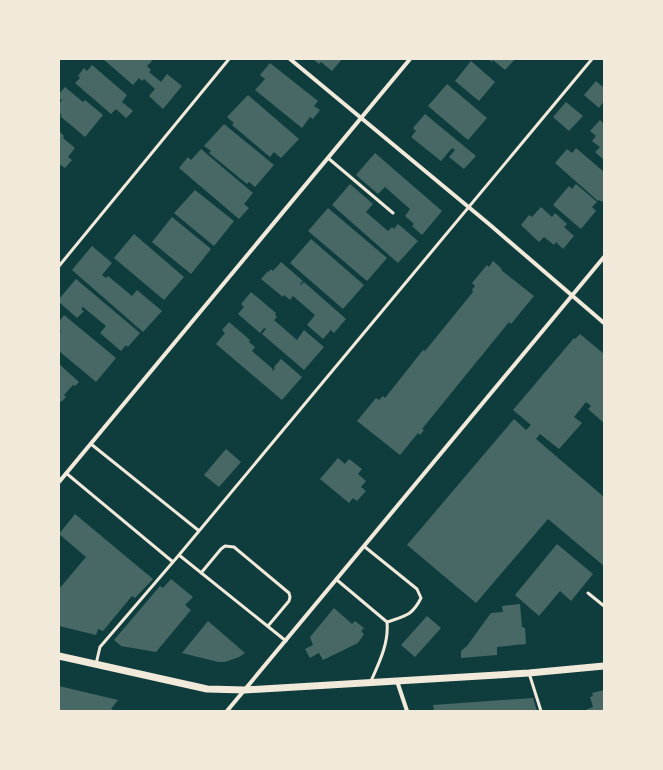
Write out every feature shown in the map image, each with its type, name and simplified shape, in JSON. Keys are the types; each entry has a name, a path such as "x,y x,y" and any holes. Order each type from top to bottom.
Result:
{"street":[{"path":"290,59 604,323"},
{"path":"59,482 61,477 91,444 410,59"},
{"path":"228,711 604,257"},
{"path":"59,656 207,689 245,690 370,683 604,666"},
{"path":"397,681 407,711"}],"lane":[{"path":"59,266 229,59"},
{"path":"96,664 100,647 179,555 198,530 469,208 592,59"},
{"path":"328,158 393,213"},
{"path":"91,444 198,530"},
{"path":"66,473 173,562"},
{"path":"201,573 221,549 225,546 234,547 289,593 289,600 268,626"},
{"path":"365,547 418,589 421,598 410,614 387,622"},
{"path":"179,555 286,641"},
{"path":"338,580 387,622 388,632 384,649 370,683"},
{"path":"588,593 604,606"},
{"path":"529,672 541,711"}],"building":[{"path":"103,59 150,59 152,61 147,66 151,70 149,72 161,82 167,74 182,86 163,109 149,96 155,89 144,79 142,81 139,78 133,85"},
{"path":"313,59 342,59 332,71 321,62 319,64"},
{"path":"489,59 515,59 505,70 493,60 492,62"},
{"path":"471,61 495,82 479,101 455,81"},
{"path":"270,63 318,101 314,106 320,110 313,119 310,117 302,128 255,90 265,79 260,75"},
{"path":"92,65 127,95 122,102 133,111 126,118 116,109 111,114 75,83 80,78 78,76 84,68 87,71"},
{"path":"596,81 604,88 604,101 599,108 584,95"},
{"path":"447,84 487,118 468,140 428,106"},
{"path":"65,87 83,102 85,100 103,115 85,137 60,116 62,115 59,113 59,104 62,100 59,98 59,94"},
{"path":"248,95 299,139 281,158 274,152 270,157 232,125 234,123 227,117"},
{"path":"566,102 583,116 569,131 553,117"},
{"path":"425,114 476,156 464,169 449,157 455,150 452,148 441,161 411,137 416,131 413,128"},
{"path":"600,120 604,124 604,160 595,152 600,147 592,141 596,136 590,131"},
{"path":"224,124 274,165 255,187 249,182 247,184 209,153 211,151 204,146"},
{"path":"59,131 64,136 63,138 75,148 68,157 72,160 65,168 59,164"},
{"path":"576,148 604,172 604,199 602,202 599,200 598,201 555,163 567,149 572,153"},
{"path":"201,149 253,193 244,204 249,208 239,219 179,168 188,157 191,160"},
{"path":"375,153 442,211 422,235 412,226 414,224 405,216 410,209 385,187 378,194 356,175"},
{"path":"350,184 373,204 366,212 388,231 392,227 394,229 398,224 418,241 398,263 332,205"},
{"path":"576,184 597,202 592,207 596,211 581,229 553,205 569,186 572,189"},
{"path":"195,190 234,221 214,246 174,213"},
{"path":"541,207 552,217 555,213 567,224 564,227 574,236 563,249 556,242 554,245 544,237 539,242 521,225 529,215 532,217"},
{"path":"328,208 387,258 367,281 308,231"},
{"path":"172,217 211,249 191,274 152,242"},
{"path":"134,234 184,277 164,300 114,258"},
{"path":"311,239 364,285 343,309 290,263"},
{"path":"92,246 112,263 102,275 106,278 108,276 132,296 137,290 162,311 143,332 72,270"},
{"path":"493,261 502,269 501,270 534,296 511,324 509,322 422,429 424,430 420,435 418,433 400,455 357,421 376,398 379,400 383,396 385,398 423,350 425,351 473,292 472,290 475,286 472,283 487,265 489,267"},
{"path":"281,262 303,281 300,284 301,285 304,282 346,319 334,333 331,330 323,339 307,325 315,315 293,296 290,300 284,295 283,297 261,279 271,269 273,271"},
{"path":"76,279 140,333 128,347 126,345 121,351 100,333 106,326 83,307 81,309 84,311 77,318 59,302 59,299"},
{"path":"251,292 276,313 275,315 277,317 274,320 297,340 304,330 324,347 304,370 262,334 266,329 264,328 260,333 238,314 244,307 241,304"},
{"path":"64,315 116,358 96,382 59,351 59,334 61,331 59,330 59,322"},
{"path":"229,322 250,340 249,342 255,347 252,351 273,369 273,371 275,368 274,367 281,359 302,377 282,400 216,344 225,333 222,330"},
{"path":"580,334 604,354 604,423 588,409 591,406 586,402 574,417 582,423 559,449 540,434 536,439 604,497 604,566 548,519 476,603 407,545 514,419 526,430 531,425 513,410 574,338 575,339"},
{"path":"59,364 79,382 75,386 73,385 64,395 66,397 61,402 59,400"},
{"path":"226,449 241,462 219,487 204,475"},
{"path":"338,458 345,464 349,459 362,469 358,474 366,481 361,487 366,491 357,501 353,498 349,503 320,479"},
{"path":"75,514 153,579 135,598 132,596 103,631 98,629 96,635 59,626 59,589 86,557 59,534"},
{"path":"557,544 593,574 571,601 560,591 539,616 515,595"},
{"path":"171,579 193,597 185,605 191,610 156,652 121,646 114,640 160,586 163,588"},
{"path":"520,604 522,627 525,628 526,644 497,647 497,655 461,658 461,651 467,646 491,613 503,612 502,606"},
{"path":"334,608 352,624 355,621 364,628 361,631 364,634 358,643 323,660 319,653 310,658 305,649 313,645 310,637"},
{"path":"427,616 441,628 415,657 401,645"},
{"path":"208,621 245,653 225,662 218,662 182,653"},
{"path":"59,686 118,700 111,709 116,711 59,711"},
{"path":"604,690 604,711 583,711 593,707 590,697 593,696 592,693"},
{"path":"533,698 537,711 434,711 433,705"}]}
